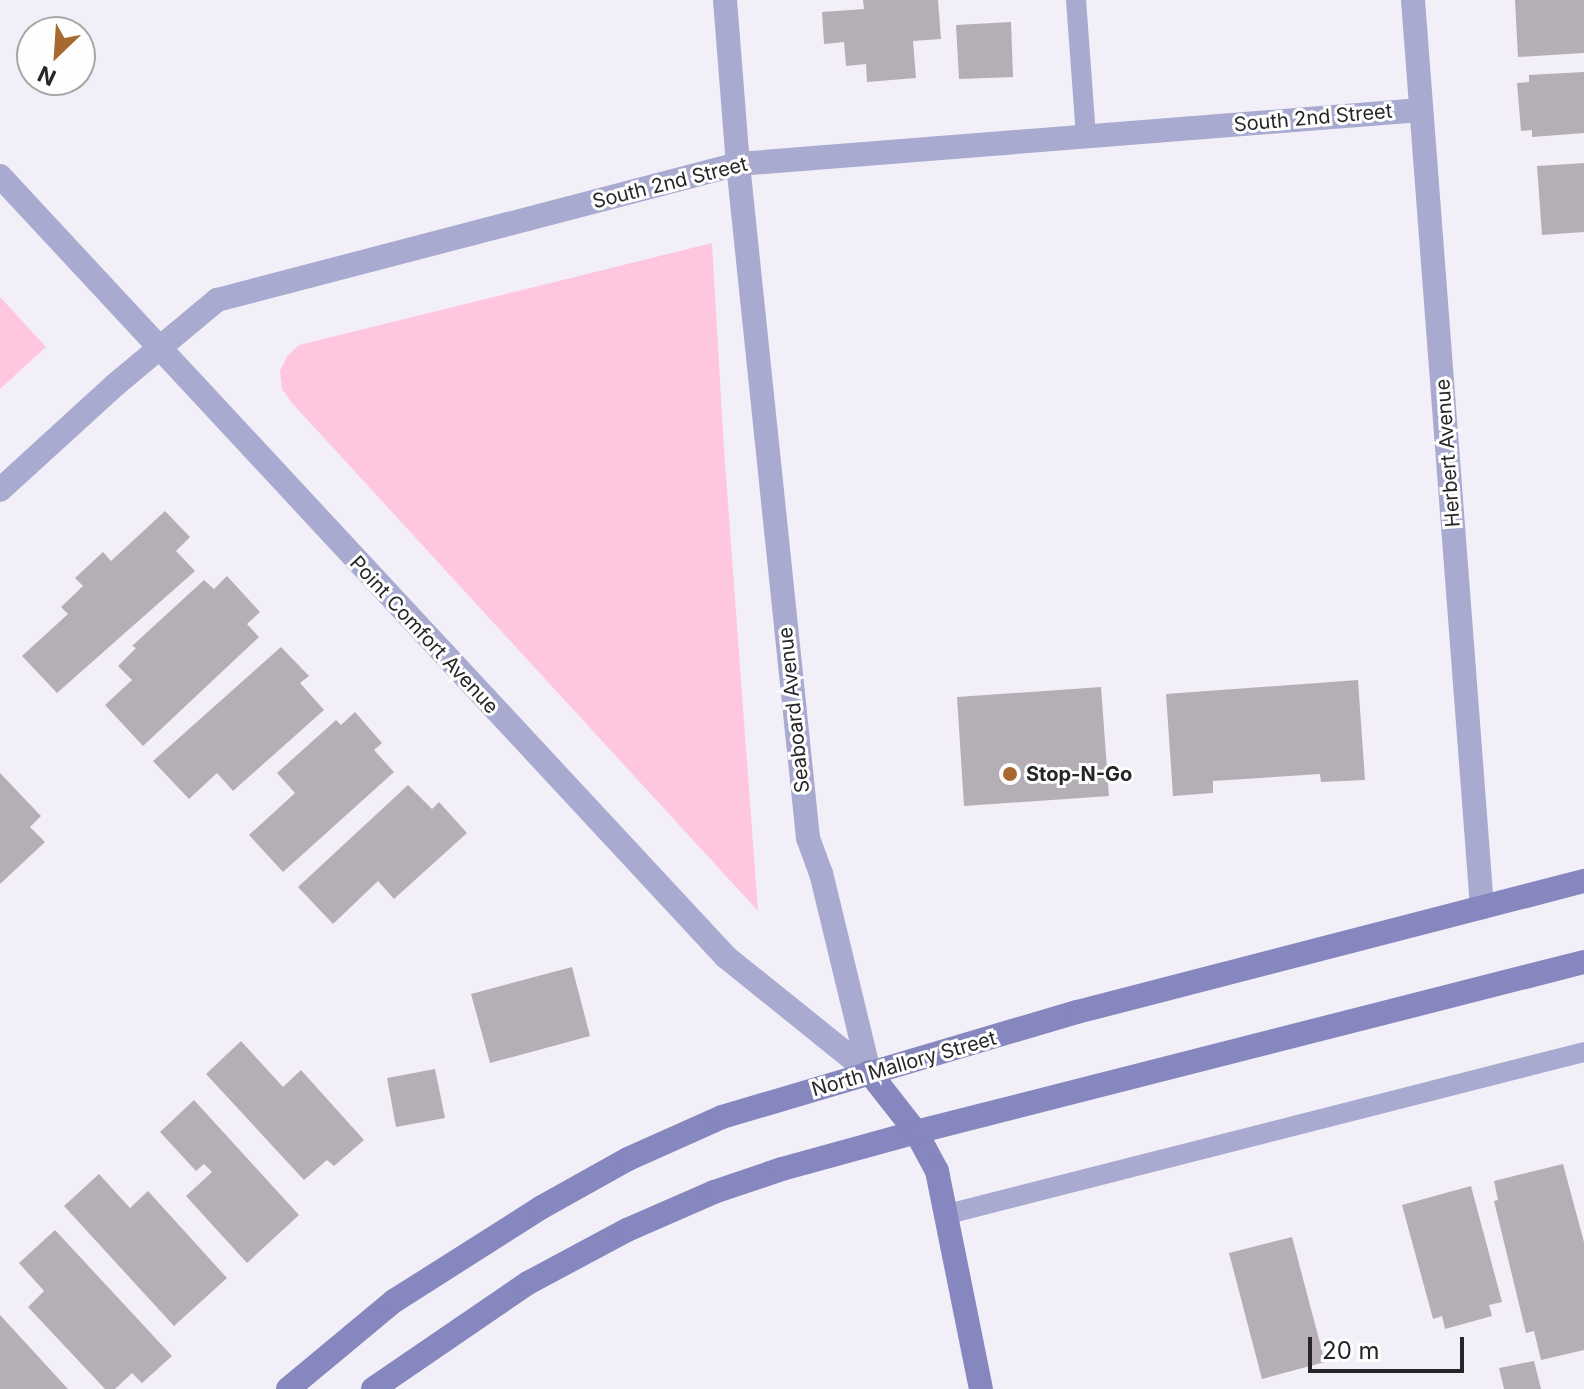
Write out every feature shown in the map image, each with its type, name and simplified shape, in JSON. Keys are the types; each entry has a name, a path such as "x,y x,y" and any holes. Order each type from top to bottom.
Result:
{"main road":[{"name":"North Mallory Street","path":"288,1389 394,1301 542,1207 628,1159 722,1117 1092,1008 1584,881"},
{"path":"373,1389 528,1283 627,1230 782,1169 1584,962"},
{"name":"Seaboard Avenue","path":"869,1072 916,1132 937,1171 981,1389"}],"street":[{"name":"Seaboard Avenue","path":"725,0 738,164 808,838 821,873 869,1072"},
{"name":"Herbert Avenue","path":"1413,0 1482,907"},
{"name":"South 2nd Street","path":"0,490 158,348 217,300 738,164 1421,110"},
{"name":"Point Comfort Avenue","path":"0,176 726,957 869,1072"}],"lane":[{"path":"1076,0 1086,136"},
{"path":"948,1214 1584,1052"}],"shaded area":[{"path":"712,243 758,911 292,403 282,389 280,371 288,355 299,345"},
{"path":"0,297 46,347 0,389"}],"building":[{"path":"863,0 938,0 941,39 913,41 916,78 867,82 866,64 846,66 844,42 824,44 822,12 864,9"},
{"path":"1515,0 1584,0 1584,53 1518,57"},
{"path":"1011,22 1013,77 959,79 956,25"},
{"path":"1584,72 1584,133 1532,137 1532,130 1521,131 1517,83 1529,82 1529,75"},
{"path":"1584,163 1584,232 1542,235 1537,166"},
{"path":"165,511 190,537 176,551 195,571 57,693 22,656 68,614 61,607 83,586 75,578 103,552 111,561"},
{"path":"227,576 260,612 247,624 259,637 143,746 105,705 132,680 118,666 136,648 132,646 204,580 214,589"},
{"path":"281,647 309,676 300,683 324,710 233,791 217,773 189,799 153,761"},
{"path":"1358,680 1365,780 1321,782 1320,774 1213,781 1213,793 1173,796 1166,694"},
{"path":"1101,687 1109,796 964,806 957,697"},
{"path":"355,712 382,743 374,750 394,772 283,872 249,835 295,793 277,773 336,720 341,725"},
{"path":"0,773 41,816 30,827 45,842 0,884"},
{"path":"408,785 432,809 439,802 467,833 394,899 378,881 333,924 298,887"},
{"path":"572,967 590,1036 490,1063 471,994"},
{"path":"241,1041 283,1087 301,1070 364,1140 334,1166 327,1160 304,1180 206,1074"},
{"path":"435,1069 445,1118 396,1127 387,1078"},
{"path":"194,1100 299,1215 247,1263 186,1196 212,1172 204,1164 196,1171 160,1132"},
{"path":"1563,1164 1584,1242 1584,1350 1541,1360 1534,1331 1526,1333 1494,1201 1498,1200 1494,1181"},
{"path":"99,1174 130,1208 148,1191 227,1278 174,1326 64,1206"},
{"path":"1471,1186 1502,1302 1489,1305 1492,1316 1445,1329 1442,1316 1433,1319 1402,1205"},
{"path":"55,1230 172,1356 142,1383 132,1373 115,1389 105,1389 28,1307 44,1291 19,1263"},
{"path":"1292,1237 1325,1362 1262,1379 1229,1253"},
{"path":"0,1315 68,1389 0,1389"},
{"path":"1534,1361 1541,1389 1504,1389 1499,1368"}],"place":[{"name":"Stop-N-Go","path":"1010,774"}]}
